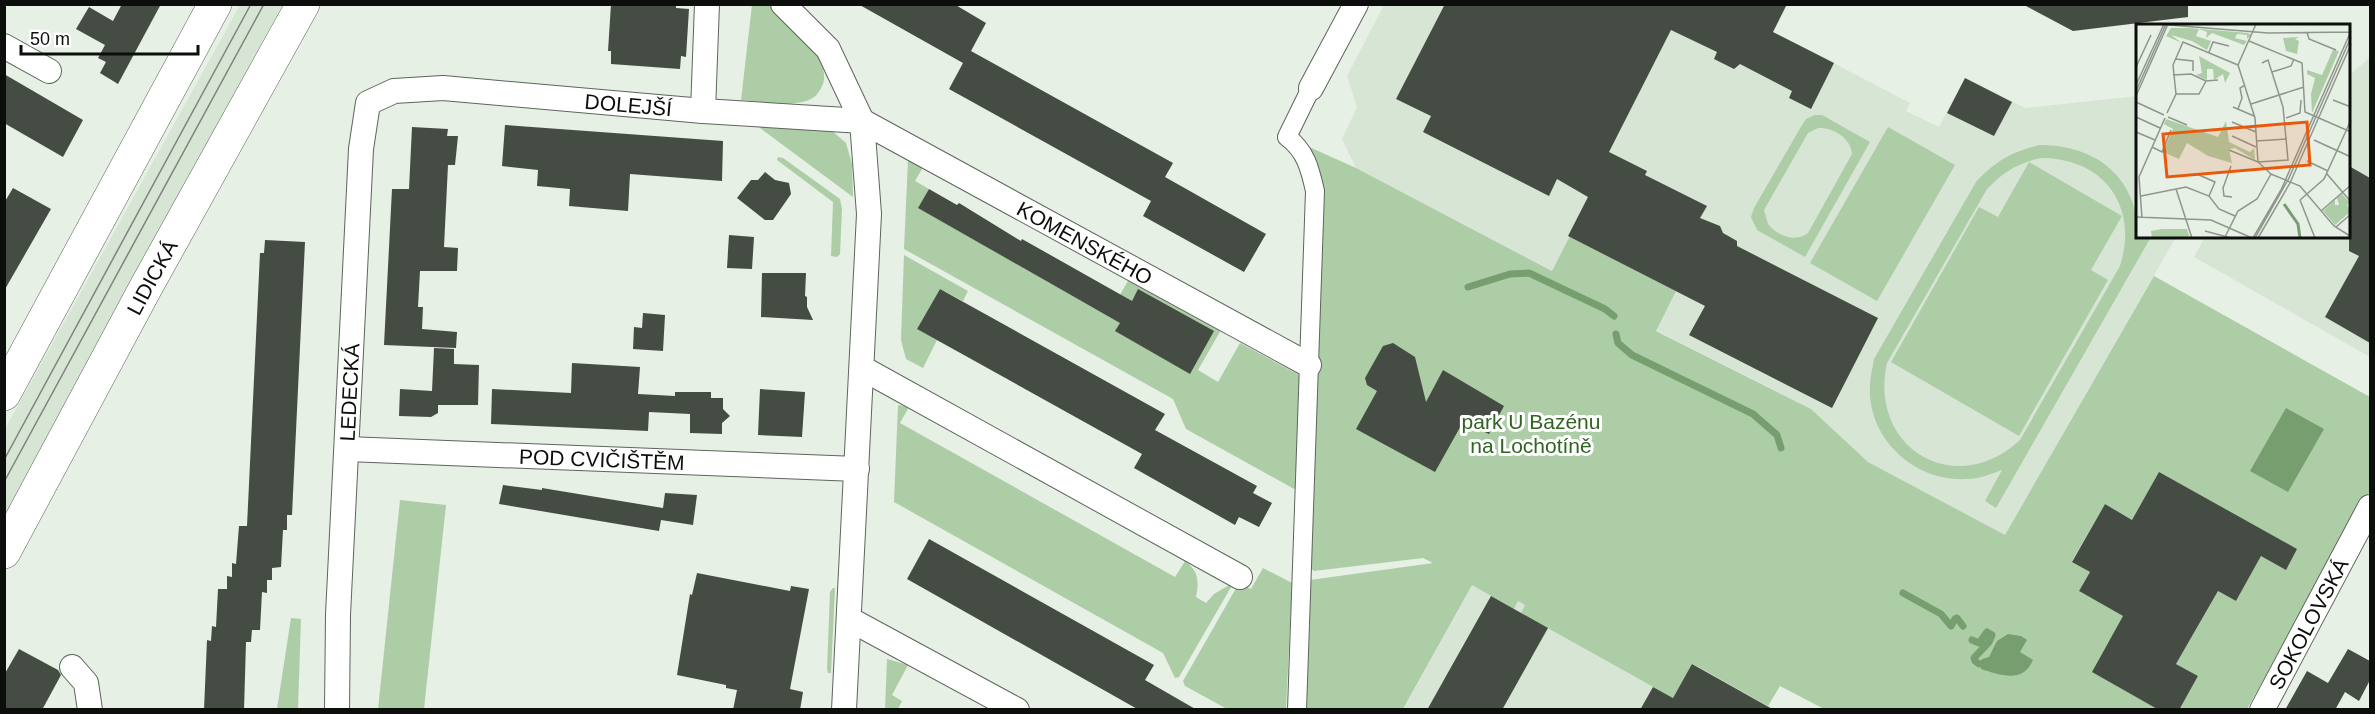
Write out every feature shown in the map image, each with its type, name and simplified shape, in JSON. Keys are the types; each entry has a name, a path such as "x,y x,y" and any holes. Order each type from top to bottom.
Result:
{"main road":[{"path":"4,394 215,4"},
{"name":"LIDICKÁ","path":"4,552 146,286 303,4"}],"street":[{"path":"703,111 707,4"},
{"path":"783,4 828,50 862,121 869,214 844,710"},
{"path":"1297,710 1315,191 1302,151 1287,137 1356,4"},
{"path":"4,46 49,71"},
{"name":"DOLEJŠÍ","path":"394,91 443,88 703,111 862,121"},
{"name":"LEDECKÁ","path":"337,710 338,615 361,149 368,103 394,91"},
{"name":"KOMENSKÉHO","path":"862,121 1309,365"},
{"path":"862,368 1240,577"},
{"name":"POD CVIČIŠTĚM","path":"347,449 856,469"},
{"name":"SOKOLOVSKÁ","path":"2262,710 2370,507"},
{"path":"849,619 1017,710"},
{"path":"72,667 86,683 90,710"}],"shaded area":[{"path":"240,5 282,5 5,520 5,429"},
{"path":"1384,5 1787,5 1762,55 1799,45 1910,103 1906,111 1939,127 1965,78 2025,108 2136,96 2136,238 2175,238 2005,536 1868,462 1811,409 1656,330 1676,291 1570,237 1553,271 1356,168 1342,139 1357,107 1347,76"},
{"path":"2370,57 2370,357 2194,257 2204,238 2351,238 2351,74"},
{"path":"2286,408 2324,429 2288,492 2250,471"},
{"path":"1472,585 1514,609 1518,601 1526,605 1522,613 1673,698 1692,664 1775,709 1403,710"},
{"path":"2008,634 2021,636 2027,640 2020,652 2033,660 2029,668 2010,676 1981,669 1982,659 1989,657 1997,641"}],"green space":[{"path":"752,5 770,5 799,32 817,55 823,67 824,79 820,90 813,98 791,104 741,100"},
{"path":"1822,115 1870,142 1805,257 1757,230 1751,217 1806,119","holes":["1824,128 1845,138 1852,154 1808,233 1797,238 1786,237 1776,232 1768,224 1764,210 1808,133"]},
{"path":"752,122 830,129 846,143 852,164 853,197"},
{"path":"1888,127 1955,165 1877,301 1810,263"},
{"name":"park U Bazénu na Lochotíně","path":"1287,137 1356,168 1552,271 1570,236 1676,291 1656,331 1811,409 1868,462 2005,535 2154,276 2370,397 2370,491 2247,709 2179,709 2198,676 2176,664 2218,591 2236,601 2272,536 2132,520 2105,504 2072,561 2090,572 2079,591 2123,616 2159,709 1824,709 1780,686 1768,706 1693,664 1673,698 1521,613 1525,605 1518,601 1514,609 1472,585 1403,709 1304,709 1310,580 1433,563 1423,558 1314,571 1310,568 1315,191"},
{"path":"2040,145 2079,151 2096,159 2122,182 2131,198 2136,216 2136,238 2150,238 1996,508 1985,501 2002,470 1967,479 1932,474 1916,467 1889,444 1880,429 1873,413 1870,381 1874,359 1976,182 1990,168 2013,154","holes":["2041,158 2063,160 2083,166 2099,176 2120,205 2125,224 2125,244 2120,266 2020,440 1995,457 1970,465 1945,465 1922,456 1904,441 1891,420 1885,393 1887,363 1987,189 2005,173"]},
{"path":"778,157 783,158 840,199 842,209 840,254 837,257 831,256 833,202 777,160"},
{"path":"908,160 925,164 915,181 929,189 919,208 1094,308 1117,300 1129,279 1221,330 1198,370 1218,382 1240,343 1301,376 1296,490 1186,429 1173,399 904,249"},
{"path":"2029,162 2122,216 2091,270 2108,280 2019,436 1891,362 1979,207 1998,217"},
{"path":"904,255 968,291 963,301 940,289 917,329 937,340 923,368 906,359 901,340"},
{"path":"898,405 909,407 900,423 1175,577 1185,561 1197,577 1196,597 1206,603 1214,594 1234,582 1179,677 1175,678 1163,653 894,502"},
{"path":"400,500 446,505 424,709 378,709"},
{"path":"1263,568 1292,583 1286,709 1227,709 1185,686 1183,681 1239,583 1251,589"},
{"path":"835,588 831,673 828,673 830,592"},
{"path":"291,618 301,619 298,709 277,709"},
{"path":"887,659 908,665 892,695 902,701 898,709 885,709"}],"building":[{"path":"122,4 161,4 118,84 100,73 106,62 98,58 105,45 76,29 89,7 113,21"},
{"path":"611,4 676,4 676,8 689,9 686,57 681,56 680,69 611,64 611,51 608,51"},
{"path":"858,4 954,4 986,23 971,51 1173,163 1165,177 1266,234 1244,272 1143,216 1151,201 949,89 963,63"},
{"path":"1445,4 1787,4 1773,32 1834,63 1811,109 1789,98 1792,91 1740,64 1734,69 1714,59 1717,52 1671,30 1609,152 1647,171 1645,175 1707,206 1700,218 1720,226 1723,233 1737,241 1737,246 1878,318 1832,408 1689,335 1705,306 1568,236 1588,197 1557,179 1549,196 1423,132 1431,116 1396,99"},
{"path":"2022,4 2188,4 2188,17 2073,31"},
{"path":"4,74 83,120 63,157 4,123"},
{"path":"1965,78 2012,102 1994,136 1947,113"},
{"path":"505,125 723,141 722,181 630,174 628,211 569,206 570,189 537,186 538,170 502,166"},
{"path":"412,127 448,129 447,136 458,136 455,165 448,165 444,247 458,248 457,271 420,271 418,307 423,307 422,329 457,332 456,348 384,345 392,189 409,189"},
{"path":"2351,167 2370,178 2370,343 2325,317 2359,256 2349,251"},
{"path":"765,172 775,180 789,183 791,194 773,220 765,220 737,198 751,180 758,180"},
{"path":"13,188 51,209 4,291 4,203"},
{"path":"929,189 957,205 959,203 1021,241 1022,239 1132,301 1138,289 1214,331 1190,374 1115,331 1120,323 918,208"},
{"path":"729,235 754,237 752,269 727,268"},
{"path":"265,240 305,242 292,515 287,515 287,530 283,530 281,567 272,568 272,580 267,580 267,593 262,592 260,630 252,630 251,642 246,642 244,710 204,710 207,640 211,641 212,626 216,627 218,589 227,589 227,576 232,577 232,563 236,564 239,526 247,526 260,253 264,253"},
{"path":"762,273 806,273 805,296 813,320 761,317"},
{"path":"940,289 1165,414 1155,430 1257,486 1253,493 1272,503 1259,527 1239,517 1235,525 1134,468 1142,454 917,329"},
{"path":"643,313 665,315 663,351 633,349 634,327 642,328"},
{"path":"1393,343 1415,357 1426,402 1443,370 1504,406 1489,434 1463,422 1435,472 1356,429 1377,391 1367,385 1365,378 1383,346"},
{"path":"434,348 454,349 454,364 479,365 478,405 438,405 438,413 431,417 399,416 400,389 432,391"},
{"path":"572,363 640,367 638,394 675,396 675,392 711,392 711,398 723,398 723,409 730,416 722,423 722,434 690,433 690,414 649,412 648,431 491,424 492,389 571,393"},
{"path":"760,389 805,392 802,437 758,435"},
{"path":"2159,472 2297,549 2286,570 2261,556 2236,601 2218,591 2176,664 2198,676 2179,710 2159,710 2092,672 2123,616 2079,591 2090,572 2072,562 2105,504 2132,520"},
{"path":"503,485 542,490 542,488 663,508 665,493 697,495 693,525 661,520 659,531 499,504"},
{"path":"929,539 1154,665 1145,680 1197,710 1139,710 907,579"},
{"path":"697,573 790,591 791,586 809,589 790,689 803,692 800,710 733,710 737,690 726,688 726,685 677,675 690,594 692,595"},
{"path":"1491,596 1548,628 1502,710 1427,710"},
{"path":"19,649 58,670 61,675 42,710 4,710 4,675"},
{"path":"2348,649 2370,661 2370,680 2359,701 2345,692 2335,710 2285,710 2307,671 2328,683"},
{"path":"1692,664 1774,710 1640,710 1653,687 1673,698"}],"waterway":[{"path":"1468,287 1510,274 1529,273 1605,309 1614,316"},
{"path":"1616,334 1618,343 1632,355 1753,414 1777,435 1781,448"},
{"path":"1903,593 1941,614 1951,626 1957,618 1963,626"},
{"path":"1972,640 1979,643 1987,632 1992,635 1989,642 1974,658 1979,664 1990,663"}],"tram line":[{"path":"4,460 251,4"},
{"path":"4,482 264,4"}]}
